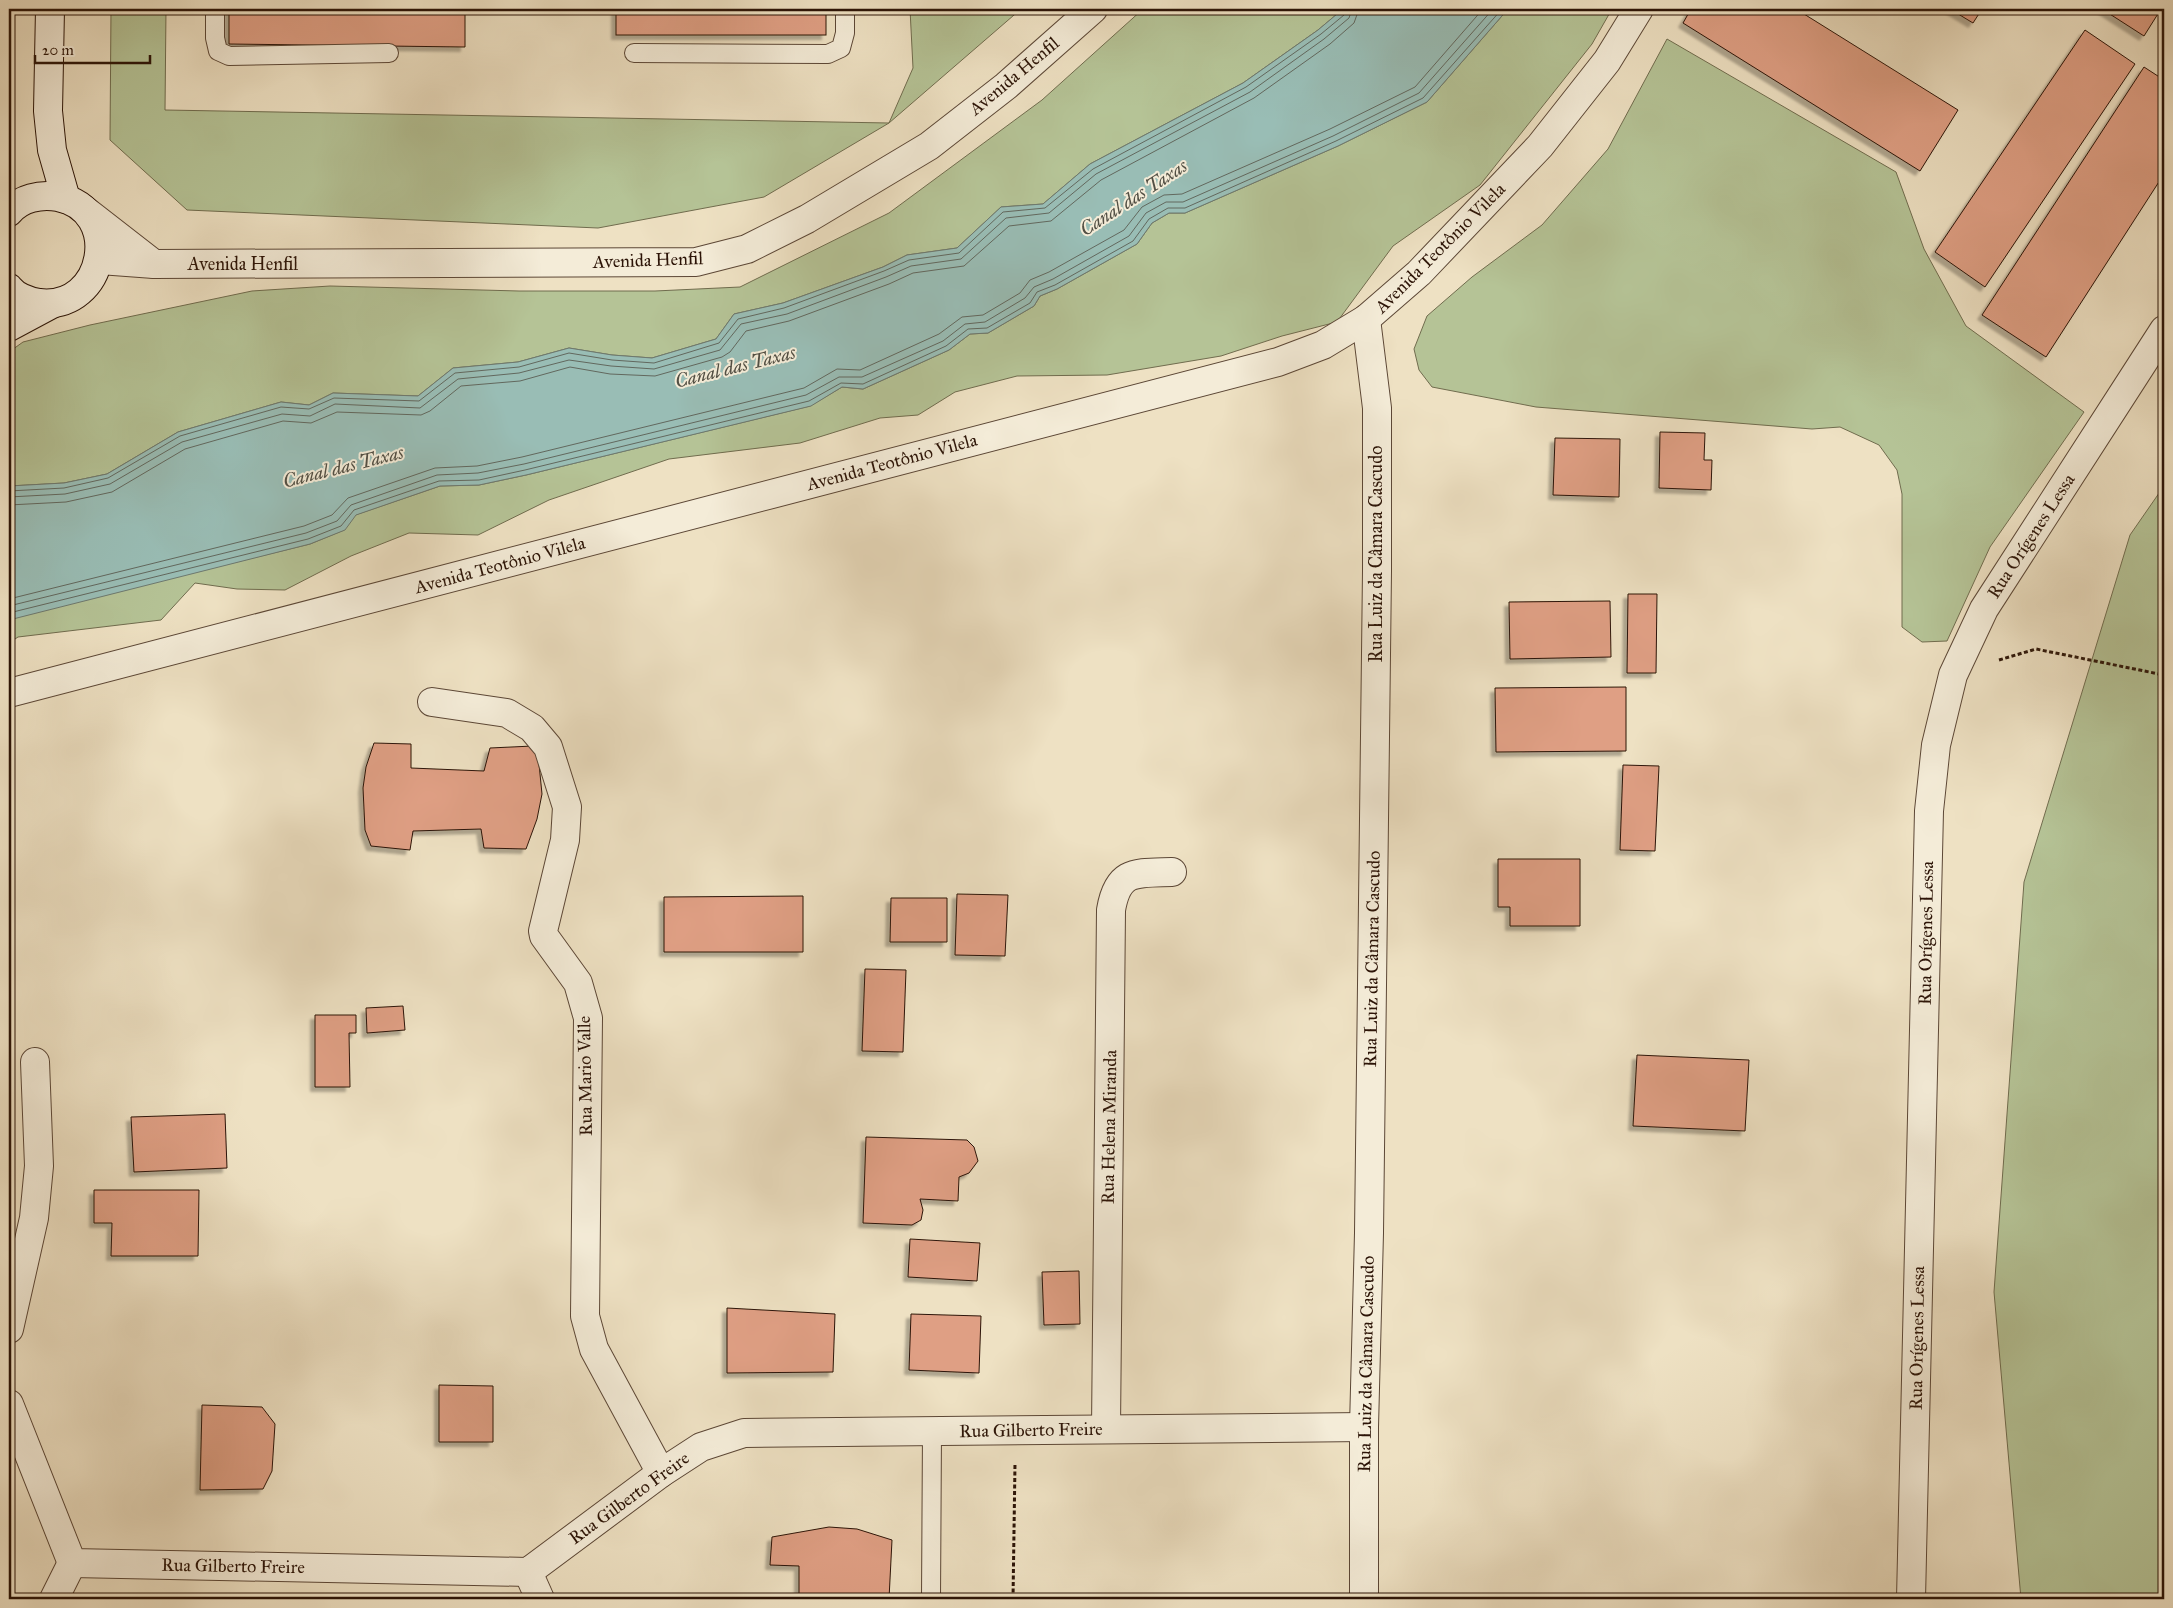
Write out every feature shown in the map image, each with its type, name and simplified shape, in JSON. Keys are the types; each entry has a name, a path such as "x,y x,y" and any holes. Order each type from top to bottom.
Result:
{"street":[{"path":"9,327 52,304 73,297 90,282 100,260 100,242 94,224 74,204 52,150 50,130 50,9"},
{"name":"Avenida Henfil","path":"100,260 154,264 696,262 747,249 807,219 929,146 1006,86 1093,9"},
{"name":"Avenida Teotônio Vilela","path":"9,694 1278,362 1323,345 1366,319 1418,273 1540,146 1607,61 1639,9"},
{"path":"9,212 29,198 48,196 74,204 154,264"},
{"path":"9,288 29,301 52,304"},
{"name":"Rua Luiz da Câmara Cascudo","path":"1364,1599 1364,1427 1369,1233 1377,571 1376,408 1366,319"},
{"name":"Rua Orígenes Lessa","path":"1911,1599 1929,810 1936,745 1952,675 1984,609 2164,330"},
{"name":"Rua Mario Valle","path":"432,702 507,713 532,728 548,747 567,807 565,840 543,930 544,936 578,983 588,1018 584,1316 594,1349 660,1474"},
{"name":"Rua Helena Miranda","path":"1106,1429 1111,910 1114,893 1122,880 1141,873 1172,872"},
{"path":"9,1329 34,1218 39,1166 35,1062"},
{"path":"9,1404 72,1563 54,1599"},
{"name":"Rua Gilberto Freire","path":"72,1563 528,1572 660,1474 701,1447 744,1433 1364,1427"},
{"path":"528,1572 540,1599"}],"lane":[{"path":"214,9 215,38 218,50 229,56 389,53"},
{"path":"634,53 828,54 841,48 845,33 845,9"},
{"path":"931,1599 932,1431"}],"path":[{"path":"1952,675 2036,649 2164,675"},
{"path":"1013,1599 1015,1430"}],"green space":[{"path":"111,9 166,9 165,110 889,123 764,197 598,228 187,210 110,140"},
{"path":"910,9 1021,9 889,123 913,68"},
{"path":"1143,9 1343,9 1318,30 1243,83 1090,164 1043,204 1001,207 957,248 907,255 883,267 783,303 734,314 716,339 652,358 612,355 569,348 518,362 453,368 418,396 333,393 309,405 281,402 178,432 107,474 64,483 9,486 9,352 23,342 90,325 252,291 330,286 519,291 655,291 740,287 889,213 1042,100"},
{"path":"1508,9 1612,9 1592,44 1480,185 1393,246 1337,322 1282,336 1221,356 1107,375 1017,376 955,392 918,415 880,418 800,443 669,459 549,500 478,535 409,533 351,556 285,590 237,589 195,583 161,620 18,637 9,643 9,620 11,617 310,544 344,530 355,515 440,486 479,485 526,475 810,406 842,387 863,389 949,350 970,334 988,333 1034,306 1040,296 1057,289 1137,244 1152,223 1169,213 1185,213 1338,146 1427,102"},
{"path":"1667,39 1896,172 1924,249 1966,326 2084,412 1990,547 1947,641 1922,642 1902,627 1902,494 1897,470 1879,445 1840,427 1812,429 1536,407 1432,387 1419,370 1414,349 1427,316 1472,277 1542,225 1608,149"},
{"path":"2164,486 2164,1599 2021,1599 1994,1292 2024,882 2130,535"}],"water":[{"name":"Canal das Taxas","path":"1343,9 1508,9 1427,102 1338,146 1185,213 1169,213 1152,223 1137,244 1057,289 1040,296 1034,306 988,333 970,334 949,350 863,389 842,387 811,406 526,475 479,485 440,486 356,515 345,530 310,544 9,620 9,486 64,483 107,474 178,432 281,402 309,405 333,393 418,396 453,368 518,362 569,348 612,355 652,358 716,339 734,314 783,303 883,267 907,255 957,248 1001,207 1043,204 1090,164 1243,83 1318,30"}],"building":[{"path":"229,9 465,9 465,47 229,44"},
{"path":"616,9 826,9 826,35 616,35"},
{"path":"1691,9 1796,9 1958,110 1920,171 1683,23"},
{"path":"1950,9 1982,9 1973,23"},
{"path":"2102,9 2161,9 2144,36"},
{"path":"2085,30 2135,64 1985,287 1935,252"},
{"path":"2144,67 2164,80 2164,174 2046,357 1982,315"},
{"path":"1660,432 1705,433 1704,460 1712,460 1711,490 1659,488"},
{"path":"1555,438 1620,439 1619,497 1553,495"},
{"path":"1628,594 1657,594 1656,673 1627,673"},
{"path":"1610,601 1611,657 1510,659 1509,602"},
{"path":"1626,687 1626,751 1496,752 1495,688"},
{"path":"374,743 411,744 411,768 484,771 490,748 533,746 539,764 542,794 537,819 526,849 484,848 481,829 413,831 410,850 371,846 365,830 363,788 366,767"},
{"path":"1623,765 1659,766 1655,851 1620,850"},
{"path":"1498,859 1580,859 1580,926 1510,926 1510,907 1498,907"},
{"path":"957,894 1008,895 1005,956 955,955"},
{"path":"803,896 803,952 664,952 664,897"},
{"path":"891,898 947,898 947,942 890,942"},
{"path":"865,969 906,970 903,1052 862,1051"},
{"path":"403,1006 405,1030 367,1033 366,1008"},
{"path":"315,1015 356,1015 356,1033 349,1033 350,1087 315,1087"},
{"path":"1637,1055 1749,1060 1745,1131 1633,1126"},
{"path":"225,1114 227,1168 134,1172 131,1117"},
{"path":"866,1137 967,1140 974,1147 978,1161 969,1173 959,1177 958,1201 920,1199 923,1210 921,1220 912,1225 863,1223"},
{"path":"94,1190 199,1190 198,1256 111,1256 112,1223 94,1223"},
{"path":"910,1239 980,1243 977,1281 908,1277"},
{"path":"1079,1271 1080,1324 1044,1325 1042,1272"},
{"path":"727,1308 835,1314 833,1372 727,1373"},
{"path":"911,1314 981,1316 979,1373 909,1370"},
{"path":"439,1385 493,1386 493,1442 439,1442"},
{"path":"202,1405 262,1407 275,1424 272,1471 263,1489 200,1490"},
{"path":"829,1527 857,1529 892,1540 889,1599 799,1599 799,1566 770,1565 772,1537"}]}
